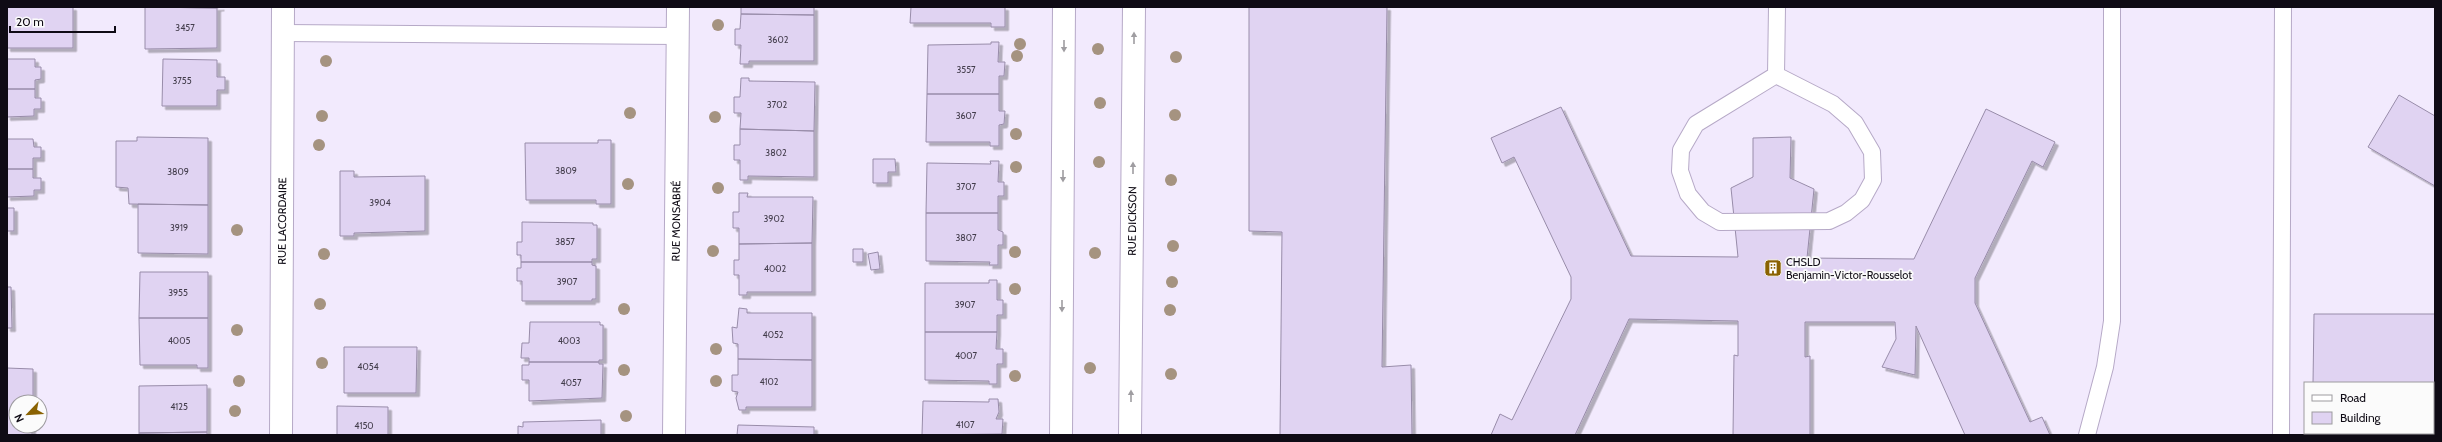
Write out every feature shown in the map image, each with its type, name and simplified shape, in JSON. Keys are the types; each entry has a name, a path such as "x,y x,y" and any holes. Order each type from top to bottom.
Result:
{"street":[{"name":"RUE LACORDAIRE","path":"281,435 283,7"},
{"name":"RUE MONSABRÉ","path":"674,435 678,7"},
{"path":"1061,435 1064,7"},
{"name":"RUE DICKSON","path":"1130,435 1134,7"}],"lane":[{"path":"1776,7 1776,75"},
{"path":"2087,435 2105,367 2112,321 2112,7"},
{"path":"2281,435 2283,7"},
{"path":"282,33 678,36"},
{"path":"1776,75 1833,104 1855,123 1872,152 1873,180 1862,200 1846,213 1829,221 1720,222 1703,212 1688,194 1680,171 1681,150 1696,124 1776,75"}],"building":[{"path":"7,7 73,7 73,48 7,48"},
{"path":"144,7 221,7 217,8"},
{"path":"145,7 217,8 217,48 145,49"},
{"path":"741,7 814,7 814,15 741,14"},
{"path":"911,7 1005,7 1005,27 991,27 991,23 910,23"},
{"path":"1249,7 1387,7 1382,367 1411,365 1412,435 1280,435 1282,232 1249,231"},
{"path":"741,14 814,15 814,61 749,61 749,64 740,64 741,45 735,45 735,29 740,29"},
{"path":"991,42 999,42 998,62 1005,62 1004,76 999,76 999,94 927,94 928,45 991,44"},
{"path":"7,59 35,59 35,67 41,67 41,79 35,80 35,89 7,89"},
{"path":"163,59 217,60 217,77 225,77 225,90 217,90 217,106 162,106"},
{"path":"741,78 749,78 749,81 815,82 814,131 740,129 741,113 734,113 734,97 740,97"},
{"path":"7,89 35,89 35,98 41,98 41,109 34,109 34,116 7,117"},
{"path":"927,94 999,94 999,111 1005,111 1004,124 999,125 999,146 990,146 990,142 926,142"},
{"path":"2399,95 2435,116 2435,186 2368,147"},
{"name":"CHSLD Benjamin-Victor-Rousselot","path":"1561,107 1631,256 1738,257 1731,188 1753,177 1753,138 1791,137 1790,178 1814,189 1807,258 1914,259 1986,109 2055,142 2043,167 2032,161 1975,278 1975,303 2030,422 2042,417 2050,435 1965,435 1916,326 1915,375 1882,367 1896,339 1895,322 1805,322 1805,357 1810,356 1810,435 1733,435 1734,355 1738,356 1738,321 1629,319 1575,435 1491,435 1500,414 1512,420 1571,299 1571,277 1514,157 1502,163 1491,138"},
{"path":"740,129 814,131 814,177 748,176 748,180 740,180 740,160 734,160 734,145 740,145"},
{"path":"137,137 208,138 208,205 129,204 128,188 116,187 116,141 137,141"},
{"path":"7,139 33,139 34,147 41,147 41,158 33,158 33,169 7,169"},
{"path":"598,140 611,140 611,204 596,204 596,200 526,200 525,143 598,143"},
{"path":"873,159 895,159 896,172 888,172 888,183 873,183"},
{"path":"990,161 999,161 998,182 1004,182 1004,196 998,196 998,213 926,213 927,163 991,164"},
{"path":"7,169 33,169 33,178 41,178 41,190 34,190 34,196 7,197"},
{"path":"340,171 354,171 354,177 425,176 425,231 354,233 354,236 340,236"},
{"path":"739,193 748,193 747,197 813,197 812,243 739,244 739,228 733,228 733,212 739,212"},
{"path":"138,204 208,205 208,254 138,253"},
{"path":"7,208 14,208 14,231 7,231"},
{"path":"926,213 998,213 998,230 1003,232 1003,245 998,245 998,265 989,265 990,262 926,261"},
{"path":"522,222 593,223 593,225 597,225 597,259 592,259 592,262 521,262 521,255 517,255 517,242 522,242"},
{"path":"812,243 812,292 747,292 747,295 739,295 739,275 734,275 734,260 739,260 739,244"},
{"path":"853,249 863,249 863,262 853,262"},
{"path":"878,252 880,269 871,270 868,254"},
{"path":"521,262 592,262 592,265 596,266 596,299 592,299 592,301 522,301 522,281 517,281 517,268 521,268"},
{"path":"140,272 208,272 208,318 139,318"},
{"path":"989,280 997,280 997,300 1003,300 1003,315 997,315 997,332 925,332 925,283 989,283"},
{"path":"7,287 11,287 12,328 7,328"},
{"path":"739,308 747,309 747,313 812,313 812,360 738,359 738,344 733,343 732,327 737,328"},
{"path":"2314,314 2435,314 2435,386 2434,382 2313,382"},
{"path":"139,318 208,318 208,368 197,368 197,365 140,365"},
{"path":"530,322 600,322 600,325 603,325 603,360 599,360 599,362 529,362 529,358 521,358 522,343 529,343"},
{"path":"925,332 997,332 996,349 1003,349 1003,364 997,364 997,384 989,384 989,381 925,380"},
{"path":"344,347 417,347 416,393 344,393"},
{"path":"738,359 812,360 812,407 746,407 746,410 739,410 736,398 738,392 732,391 732,375 738,375"},
{"path":"529,362 599,362 599,364 603,364 602,398 529,401 529,380 522,380 522,365 529,365"},
{"path":"7,368 33,369 33,394 8,394 8,434 32,435 7,435"},
{"path":"207,385 207,432 139,433 139,386"},
{"path":"989,399 998,399 999,412 996,419 1003,419 1002,434 922,435 923,401 989,402"},
{"path":"337,406 388,407 388,435 337,435"},
{"path":"601,420 601,435 518,435 518,426 523,427 523,422"},
{"path":"738,425 814,427 814,435 737,435"},
{"path":"207,432 207,435 139,435 139,433"}],"place":[{"name":"CHSLD Benjamin-Victor-Rousselot","path":"1773,268"}]}
